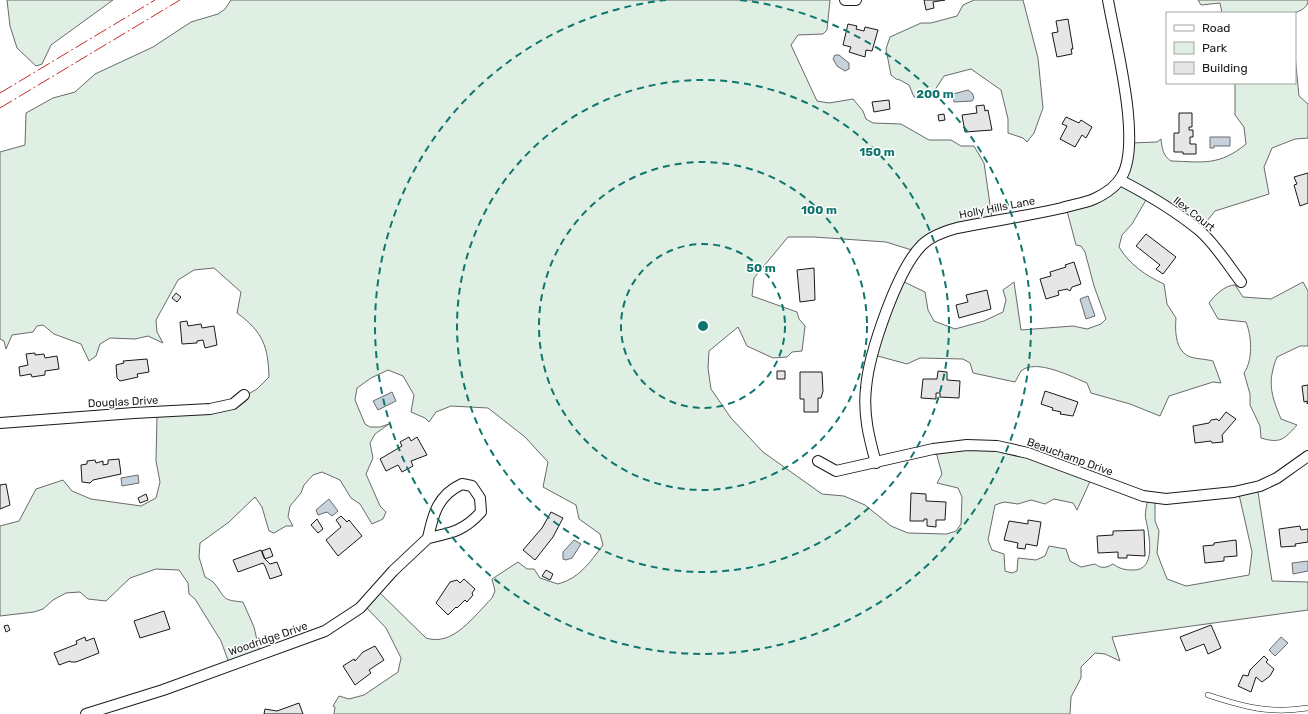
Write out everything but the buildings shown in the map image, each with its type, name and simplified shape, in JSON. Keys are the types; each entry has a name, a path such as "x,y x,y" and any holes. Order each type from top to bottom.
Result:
{"street":[{"path":"845,0 856,0"},
{"name":"Holly Hills Lane","path":"876,463 868,434 866,389 868,373 883,322 898,284 912,256 923,244 944,232 1046,211 1093,199 1112,188 1123,176 1130,153 1130,131 1128,109 1108,0"},
{"name":"Ilex Court","path":"1120,180 1146,193 1200,231 1214,246 1241,282"},
{"name":"Douglas Drive","path":"0,423 210,409 233,404 244,395"},
{"name":"Beauchamp Drive","path":"818,461 836,471 934,449 967,445 997,446 1028,453 1144,496 1166,499 1234,492 1260,486 1277,478 1308,456"},
{"path":"462,484 472,486 480,498 481,512 472,523 457,532 428,538 431,523 438,505 450,489 462,484"},
{"name":"Woodridge Drive","path":"86,714 163,690 325,631 360,608 393,571 428,538"}],"lane":[{"path":"1208,695 1257,710 1290,711 1308,708"}],"green space":[{"path":"7,0 113,0 51,45 42,64 36,66 17,48 10,26"},
{"path":"231,0 830,0 827,30 823,34 798,35 791,45 817,101 829,103 853,99 863,111 866,119 873,123 901,124 929,140 951,140 961,146 974,146 984,163 992,218 951,229 915,251 886,242 814,237 788,237 754,278 752,296 797,312 799,319 805,326 802,351 792,352 787,357 773,358 747,346 738,327 709,351 708,368 711,389 731,418 763,452 822,494 844,496 865,505 891,526 908,533 947,534 956,531 961,524 962,497 958,488 937,483 942,474 936,452 994,444 1092,477 1077,510 1073,503 1054,499 1045,504 1031,500 1018,504 1004,502 995,505 988,540 992,550 1004,554 1005,571 1012,573 1017,571 1018,558 1036,560 1045,556 1049,546 1066,549 1070,561 1081,567 1095,564 1100,567 1104,567 1113,564 1125,569 1141,569 1146,565 1150,551 1149,534 1145,518 1148,498 1155,497 1155,521 1159,531 1157,553 1167,579 1186,586 1249,575 1252,552 1238,490 1257,486 1272,581 1308,582 1308,610 1112,637 1120,661 1105,654 1095,653 1081,667 1081,678 1071,697 1070,714 334,714 335,707 333,706 339,696 349,699 364,695 398,672 401,658 386,628 363,604 378,591 426,638 436,640 454,634 470,621 492,598 495,591 492,579 518,562 527,569 534,569 540,578 558,584 572,578 584,569 603,545 600,534 579,519 576,505 543,487 548,462 525,437 488,408 451,406 436,412 429,422 425,418 411,412 414,395 403,376 388,370 371,378 357,388 355,400 365,424 370,427 380,427 389,424 375,434 370,443 373,458 366,474 380,506 386,512 383,519 372,524 360,504 351,498 340,480 322,472 313,475 304,485 301,493 290,506 288,517 293,526 286,526 274,533 269,531 262,507 255,497 229,522 200,543 199,557 205,577 214,583 225,598 243,602 254,627 260,653 229,663 221,641 195,599 189,594 188,583 179,570 156,569 130,578 106,601 88,599 80,592 66,593 53,600 43,609 34,612 0,616 0,526 19,521 36,489 63,480 72,491 91,499 141,506 156,498 160,482 156,461 157,416 223,409 257,389 269,377 267,357 262,340 253,327 237,313 241,292 214,268 194,270 178,280 156,320 157,332 163,343 148,336 135,339 110,338 100,344 96,356 89,361 81,344 54,334 43,325 37,326 33,332 12,335 6,349 4,341 0,339 0,152 25,145 26,113 53,98 75,92 95,74 153,47 191,22 218,14 225,9"},
{"path":"974,0 1023,0 1038,58 1043,108 1034,133 1027,142 1023,138 1008,133 1008,119 1001,90 971,69 944,76 929,99 914,97 909,85 891,75 886,49 890,37 921,23 931,23 957,16 963,5"},
{"path":"1198,0 1308,0 1307,5 1302,10 1296,13 1222,12 1220,3 1201,5"},
{"path":"1296,65 1299,96 1308,104 1308,138 1295,139 1272,148 1264,167 1269,194 1215,211 1199,231 1146,200 1132,224 1122,235 1119,247 1138,269 1164,284 1167,304 1176,318 1176,333 1180,349 1188,356 1213,361 1221,383 1213,382 1169,396 1160,416 1130,404 1091,393 1087,383 1063,373 1045,368 1028,368 1021,371 1015,382 973,373 970,363 963,359 920,358 907,364 874,355 900,280 925,292 928,310 934,321 955,329 984,321 1003,312 1006,300 1003,290 1014,282 1021,330 1073,326 1087,329 1101,324 1106,319 1094,286 1085,252 1081,246 1076,245 1066,207 1112,187 1130,143 1157,142 1161,139 1162,149 1171,161 1202,162 1228,156 1246,144 1244,127 1235,115 1235,84 1296,84"},
{"path":"1303,282 1308,291 1308,346 1300,346 1277,357 1271,381 1275,403 1281,419 1297,425 1282,439 1268,440 1261,438 1260,426 1250,405 1250,394 1244,373 1249,362 1251,348 1246,322 1218,319 1209,303 1220,291 1231,285 1235,285 1243,297 1271,299"}],"shaded area":[{"path":"835,55 839,55 849,63 849,69 845,71 837,66 833,59"},
{"path":"968,90 972,93 974,98 972,101 954,102 953,94"},
{"path":"1210,137 1230,137 1230,146 1214,146 1214,148 1210,148"},
{"path":"1088,296 1095,316 1086,319 1080,299"},
{"path":"392,392 396,401 378,410 373,401"},
{"path":"138,475 139,483 122,486 121,478"},
{"path":"329,499 338,511 332,516 327,512 318,515 316,510"},
{"path":"574,540 581,544 572,558 566,560 563,559 563,552"},
{"path":"1308,561 1308,571 1293,574 1292,563"},
{"path":"1281,637 1288,643 1275,656 1269,650"}],"power":[{"path":"0,93 155,0"},
{"path":"0,108 180,0"}]}
